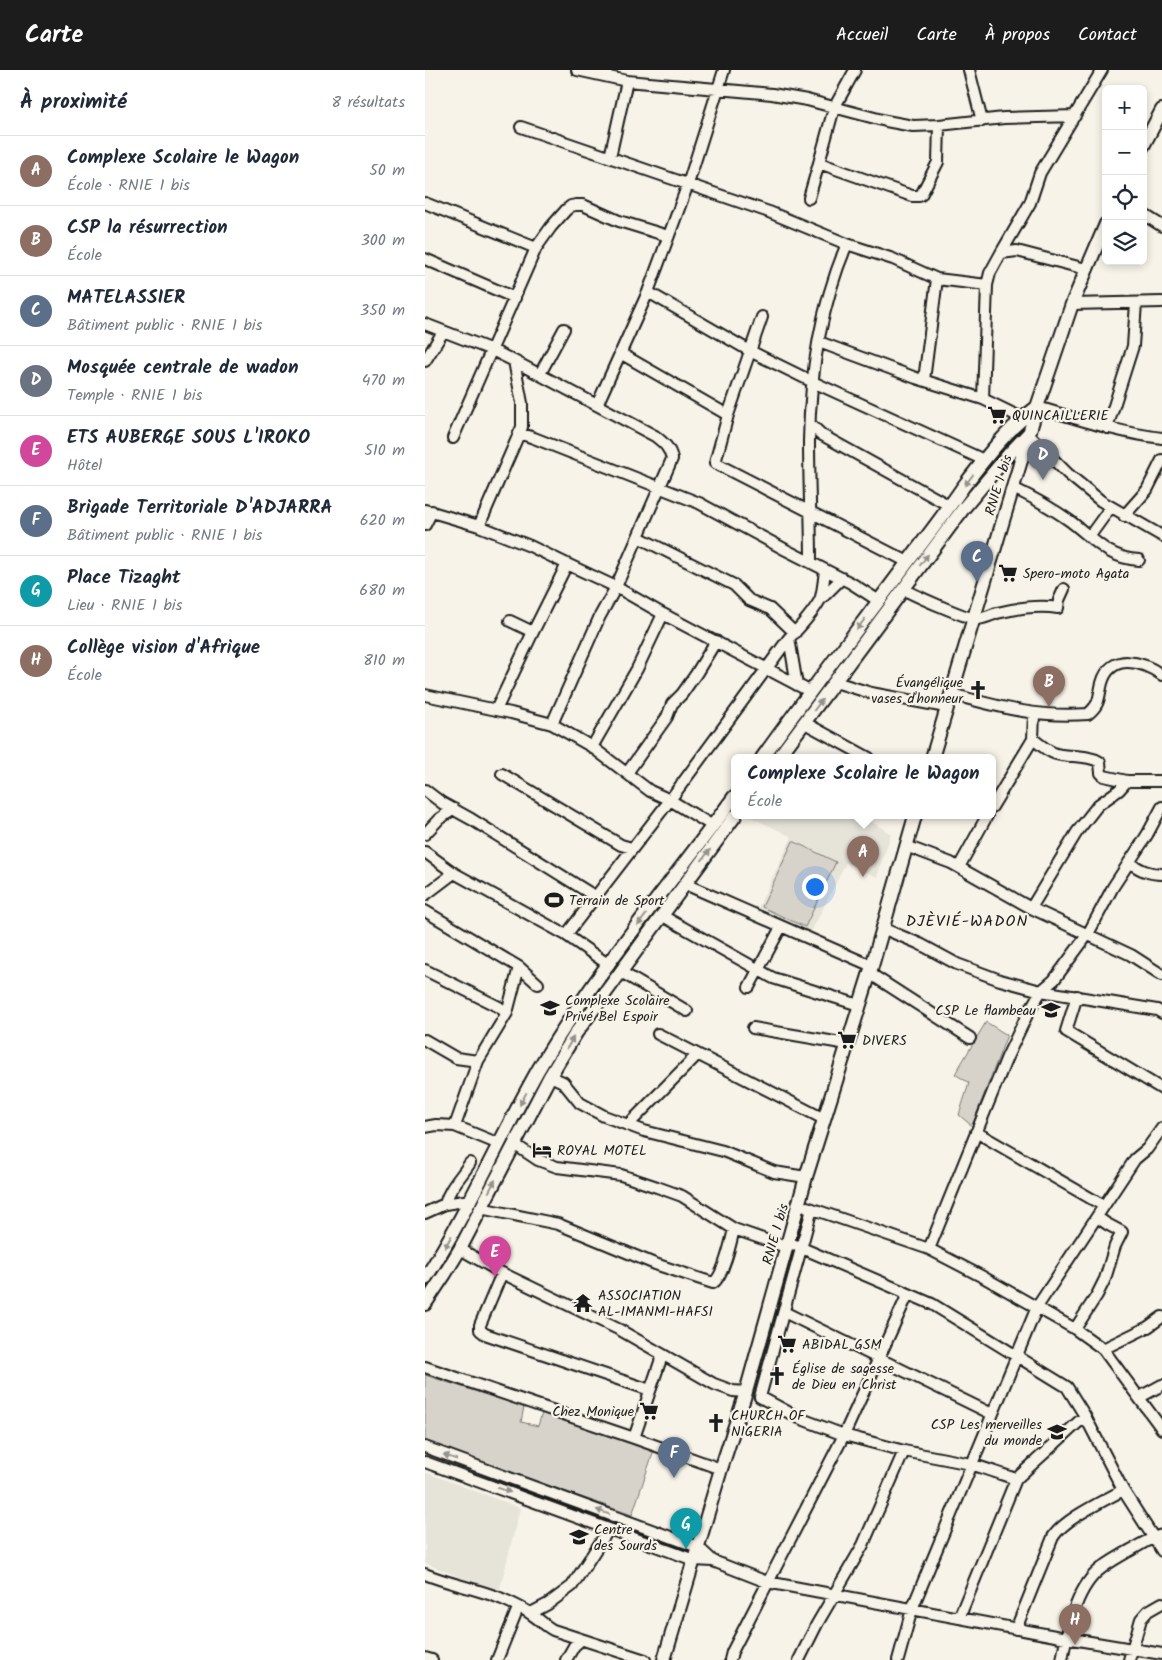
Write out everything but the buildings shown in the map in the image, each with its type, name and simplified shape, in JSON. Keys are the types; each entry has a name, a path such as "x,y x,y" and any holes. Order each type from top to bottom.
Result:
{"main road":[{"path":"1147,138 1162,110"},
{"name":"RNIE 1 bis","path":"933,754 1037,407 1072,304 1102,233"},
{"path":"765,754 793,713 811,692 983,460 1021,418 1037,407"},
{"path":"781,754 963,509 1008,455 1029,434"},
{"path":"425,1304 459,1249 472,1202 499,1144 538,1070 568,1022 672,878 731,801"},
{"path":"425,1279 472,1202 514,1144 550,1076 576,1033 733,819"},
{"name":"RNIE 1 bis","path":"664,1660 746,1392 806,1178 914,819"}],"street":[{"path":"577,70 627,81 772,94 913,126 1050,116 1075,116"},
{"path":"597,405 648,292 688,184 724,70"},
{"path":"809,198 834,108 855,70"},
{"path":"969,70 982,121"},
{"path":"983,399 987,285 990,273 1031,203 1040,173 1102,70"},
{"path":"610,158 627,81"},
{"path":"819,163 903,193 919,196 938,162 939,125"},
{"path":"521,127 769,212 847,244 893,259 937,279 987,285"},
{"path":"425,203 536,248"},
{"path":"453,438 536,248 551,226 571,206 583,205 619,221 668,236"},
{"path":"1147,217 1162,226"},
{"path":"1009,238 1017,251"},
{"path":"811,563 809,441 813,382 819,342 831,287 847,244"},
{"path":"1001,252 1017,251 1086,269"},
{"path":"425,259 515,298"},
{"path":"924,380 937,279"},
{"path":"648,292 750,350 813,382 983,460"},
{"path":"1072,304 1162,302"},
{"path":"1107,428 1133,346 1136,303"},
{"path":"762,317 728,415 715,463 811,514 908,562"},
{"path":"425,324 492,350 540,374 655,436 669,449 672,459 616,587 600,616 551,724"},
{"path":"540,374 564,329"},
{"path":"425,361 443,332"},
{"path":"819,342 983,399 1021,418"},
{"path":"620,353 728,415"},
{"path":"479,526 522,427 523,416 514,361"},
{"path":"1037,407 1107,428 1162,438"},
{"path":"810,424 822,436 949,506"},
{"path":"519,433 699,503 842,578 879,601"},
{"path":"1029,434 1084,488 1110,508 1162,536"},
{"path":"809,441 822,436"},
{"path":"1124,516 1147,490 1162,460"},
{"path":"1013,488 1056,511 1100,547 1115,556 1139,560"},
{"path":"1089,537 1110,508"},
{"path":"425,526 429,510 479,526 530,546 616,587 811,692"},
{"path":"638,536 734,585 749,600 770,609 792,635 797,685"},
{"path":"496,710 567,564"},
{"path":"821,599 825,570"},
{"path":"566,935 792,635 821,599 842,578"},
{"path":"903,589 973,619 1029,607 1045,606 1059,608 1059,600 1064,589"},
{"path":"592,747 637,669 663,614"},
{"path":"510,621 533,632"},
{"path":"627,773 667,717 672,704 687,687 715,641"},
{"path":"951,694 1011,709 1047,715 1088,714 1098,704 1106,674 1117,664 1135,662 1148,666 1162,675"},
{"path":"835,682 871,693 947,707"},
{"path":"426,696 496,710 551,724 592,747 650,791 713,826"},
{"path":"996,800 1033,739 1034,713"},
{"path":"805,723 862,754"},
{"path":"1033,739 1057,755 1098,760 1101,773 1104,776 1127,781 1162,781"},
{"path":"502,774 621,845 633,848"},
{"path":"1111,795 1113,778"},
{"path":"1031,908 1077,832 1098,805 1119,790 1127,781"},
{"path":"425,790 439,801 455,809 596,897"},
{"path":"439,801 439,819"},
{"path":"929,1248 1007,1057 1027,1015 1041,991 1054,980 1088,934 1113,887 1147,835 1162,807"},
{"path":"425,834 439,819 455,809"},
{"path":"959,867 985,819"},
{"path":"621,845 626,857"},
{"path":"906,846 959,867 1031,908 1131,955 1162,975"},
{"path":"425,852 455,873 566,935 609,965"},
{"path":"1129,862 1143,871 1162,874"},
{"path":"425,895 455,873"},
{"path":"685,884 870,969 970,1038"},
{"path":"425,911 519,968 538,984"},
{"path":"661,915 773,978 859,1005"},
{"path":"749,988 781,927"},
{"path":"882,928 920,944 957,964 1000,980 1041,991 1160,1008"},
{"path":"455,1126 478,1061 505,1008 519,968"},
{"path":"425,970 505,1008"},
{"path":"621,972 687,1011"},
{"path":"1077,996 1065,1031 1162,1089"},
{"path":"753,1028 847,1044"},
{"path":"658,1034 824,1119"},
{"path":"425,1040 456,1058 478,1061"},
{"path":"425,1052 439,1048"},
{"path":"628,1125 697,1054"},
{"path":"550,1076 563,1082 580,1103 603,1116 723,1152 774,1172 806,1178"},
{"path":"425,1127 437,1125 455,1126 499,1144"},
{"path":"898,1660 911,1609 1037,1306 1135,1159 1147,1149 1162,1128"},
{"path":"976,1132 1104,1206"},
{"path":"514,1144 538,1160 557,1167 621,1175 673,1193 699,1206 734,1230 801,1249 932,1304 1067,1387 1085,1416 1123,1490 1157,1536 1162,1551"},
{"path":"445,1204 447,1195 453,1185 462,1176 470,1163"},
{"path":"453,1185 472,1202"},
{"path":"425,1213 445,1204 472,1202 558,1224 655,1264 713,1283 717,1280 723,1267 734,1230"},
{"path":"799,1205 929,1248 1075,1328 1103,1349 1162,1428"},
{"path":"812,1209 760,1398 799,1418 844,1435 971,1464 1016,1479"},
{"path":"1075,1328 1097,1295 1105,1279 1115,1246 1122,1232 1097,1216"},
{"path":"459,1249 502,1273 620,1330 713,1384 733,1391 746,1392"},
{"path":"502,1273 480,1325 480,1330 485,1334 650,1390"},
{"path":"730,1660 732,1652 767,1582 844,1435 908,1294"},
{"path":"784,1312 992,1414"},
{"path":"1103,1349 1148,1327 1162,1317"},
{"path":"634,1438 662,1356"},
{"path":"425,1368 721,1469"},
{"path":"1140,1397 1162,1385"},
{"path":"959,1618 1016,1479 1085,1416"},
{"path":"713,1561 698,1547 428,1448 426,1462 694,1560 713,1561 767,1582 1016,1629 1162,1654"},
{"path":"799,1660 805,1645 863,1545 904,1450"},
{"path":"1016,1629 1056,1531 1123,1490"},
{"path":"531,1613 548,1604 572,1586 609,1529"},
{"path":"1062,1660 1066,1638 1080,1597 1091,1578 1107,1564 1157,1536"},
{"path":"425,1574 444,1582 497,1597 531,1613 541,1623 553,1630 645,1660"},
{"path":"1129,1660 1143,1615 1162,1603"},
{"path":"497,1660 518,1608"},
{"path":"566,1660 574,1646 581,1640"},
{"path":"425,1658 432,1660"}],"shaded area":[{"path":"755,819 868,819 891,834 877,877 846,863 810,934 758,908 792,837"},
{"path":"793,841 836,862 805,927 762,907"},
{"path":"986,1022 1007,1035 972,1126 959,1115 969,1083 955,1074"},
{"path":"425,1375 524,1407 521,1422 538,1426 542,1413 654,1450 632,1515 425,1442"},
{"path":"425,1472 520,1508 499,1593 425,1563"}],"place":[{"name":"QUINCAILLERIE","path":"997,415"},
{"name":"Mosquée centrale de wadon","path":"1043,480"},
{"name":"Spero-moto Agata","path":"1008,573"},
{"name":"MATELASSIER","path":"977,582"},
{"name":"Évangélique vases d'honneur","path":"978,690"},
{"name":"CSP la résurrection","path":"1049,707"},
{"name":"Complexe Scolaire le Wagon","path":"863,877"},
{"name":"Terrain de Sport","path":"554,900"},
{"name":"Complexe Scolaire Privé Bel Espoir","path":"550,1008"},
{"name":"CSP Le flambeau","path":"1051,1010"},
{"name":"DIVERS","path":"847,1040"},
{"name":"ROYAL MOTEL","path":"542,1150"},
{"name":"ETS AUBERGE SOUS L'IROKO","path":"495,1277"},
{"name":"ASSOCIATION AL-IMANMI-HAFSI","path":"583,1303"},
{"name":"ABIDAL GSM","path":"787,1344"},
{"name":"Église de sagesse de Dieu en Christ","path":"777,1376"},
{"name":"Chez Monique","path":"649,1411"},
{"name":"CHURCH OF NIGERIA","path":"716,1423"},
{"name":"CSP Les merveilles du monde","path":"1057,1432"},
{"name":"Brigade Territoriale D'ADJARRA","path":"674,1478"},
{"name":"Centre des Sourds","path":"579,1537"},
{"name":"Place Tizaght","path":"686,1549"},
{"name":"Collège vision d'Afrique","path":"1075,1645"}],"district":[{"name":"DJÈVIÉ-WADON","path":"967,920"}]}
